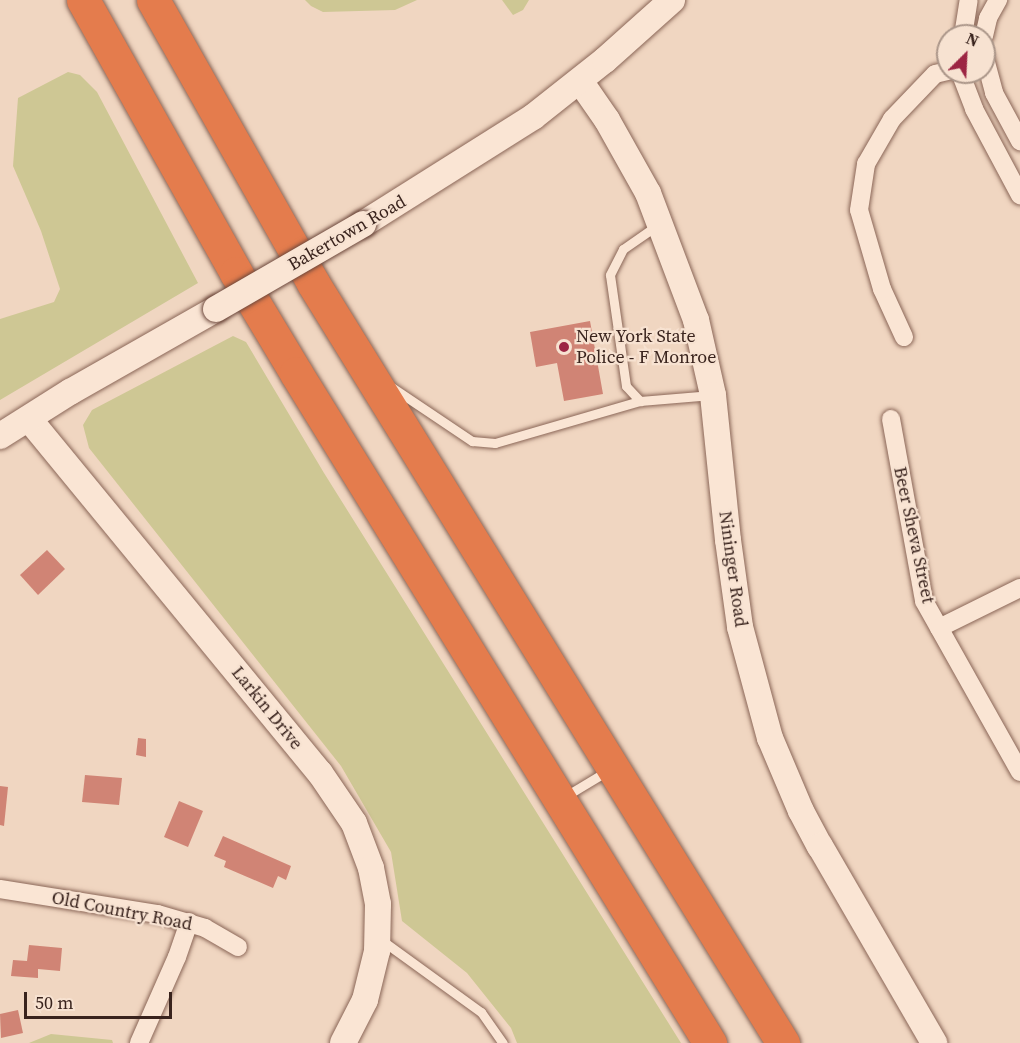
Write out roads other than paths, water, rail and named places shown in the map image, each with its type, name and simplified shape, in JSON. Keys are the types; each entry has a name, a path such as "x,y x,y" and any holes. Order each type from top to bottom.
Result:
{"highway":[{"path":"83,0 240,280 710,1043"},
{"path":"153,0 262,195 366,370 783,1043"}],"street":[{"name":"Bakertown Road","path":"0,436 363,225 490,145 580,81 672,0"},
{"path":"965,24 969,0"},
{"path":"987,24 998,0"},
{"path":"904,337 882,289 859,210 866,164 892,119 936,74"},
{"name":"Nininger Road","path":"580,81 629,158 660,223 696,320 713,395 738,616 770,738 801,811 934,1043"},
{"path":"965,84 974,109 1020,195"},
{"path":"991,84 1020,141"},
{"name":"Larkin Drive","path":"29,418 320,773 354,823 371,868 378,904 377,951 365,1000 343,1043"},
{"name":"Beer Sheva Street","path":"891,419 924,601 1020,772"},
{"path":"939,628 1020,588"},
{"name":"Old Country Road","path":"0,888 158,914 189,922 221,936 238,947"},
{"path":"139,1043 177,957 189,922"}],"lane":[{"path":"640,401 626,386 610,275 623,249 660,223"},
{"path":"366,370 472,441 495,443 640,401 713,395"},
{"path":"559,800 612,768"},
{"path":"377,937 481,1012 503,1043"}],"place":[{"name":"New York State Police - F Monroe","path":"564,347"}]}
